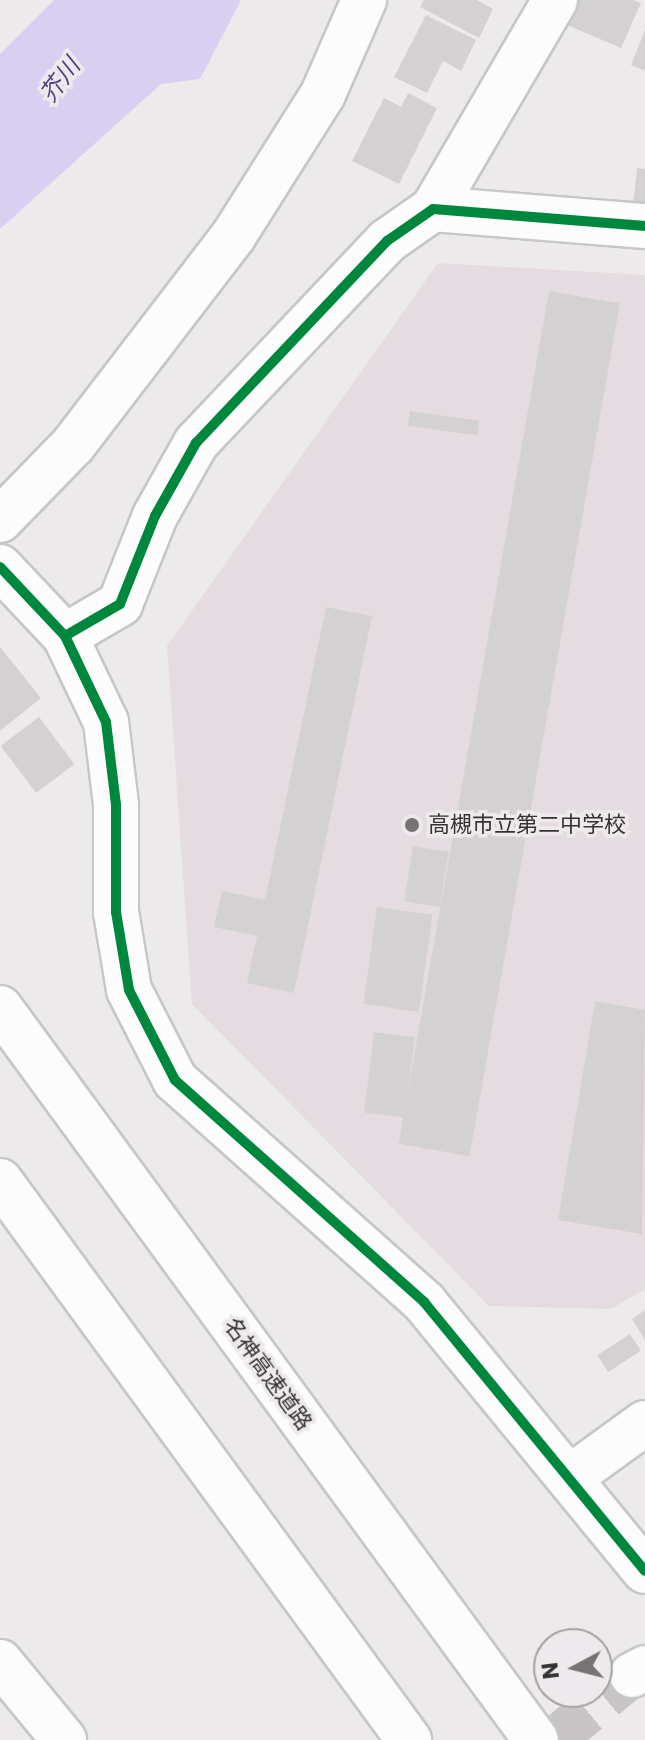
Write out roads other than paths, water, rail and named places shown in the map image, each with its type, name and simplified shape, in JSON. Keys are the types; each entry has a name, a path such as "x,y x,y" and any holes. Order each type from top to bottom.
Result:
{"main road":[{"path":"0,520 73,445 234,235 323,94 364,0"},
{"path":"65,636 120,604 155,516 196,443 387,241 433,209 555,0"},
{"path":"433,209 645,226"},
{"path":"0,567 65,636 106,722 116,805 116,912 129,990 175,1080 424,1302 645,1571"},
{"name":"名神高速道路","path":"0,1008 536,1740"},
{"path":"0,1181 409,1740"},
{"path":"569,1478 645,1423"},
{"path":"2,1669 64,1740"}],"water":[{"name":"芥川","path":"54,0 241,0 200,79 161,84 0,229 0,54"}],"tunnel":[{"path":"554,1740 632,1675"}],"place":[{"name":"高槻市立第二中学校","path":"412,825"}]}
